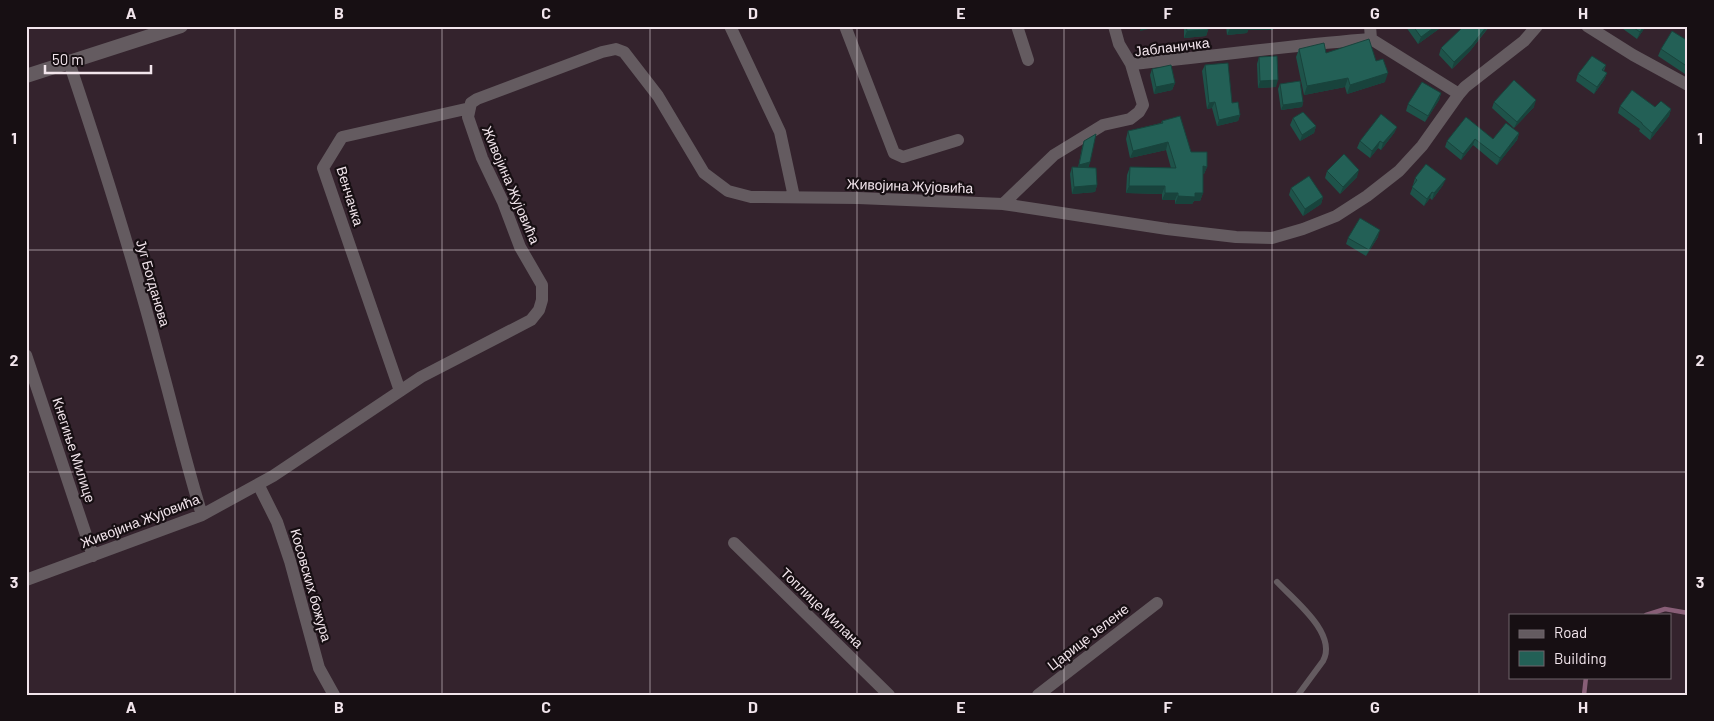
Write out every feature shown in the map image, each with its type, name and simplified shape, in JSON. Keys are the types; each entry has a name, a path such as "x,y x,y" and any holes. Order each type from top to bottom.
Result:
{"street":[{"path":"26,76 181,26"},
{"path":"730,26 780,132 794,197"},
{"path":"845,26 894,153 903,157 958,140"},
{"path":"1017,26 1028,60"},
{"path":"1114,26 1119,44 1130,64"},
{"name":"Живојина Жујовића","path":"26,580 202,515 258,484 421,377 530,320 540,310 542,285 520,247 482,158 468,118 471,103 477,99 602,52 616,49 624,52 658,96 704,173 728,191 751,197 858,198 1003,204 1177,230 1236,237 1272,238 1303,230 1336,216 1367,196 1399,171 1422,146 1465,87 1524,41 1538,26"},
{"path":"1587,26 1633,55 1688,85"},
{"path":"1370,33 1459,94"},
{"name":"Јабланичка","path":"1003,204 1054,155 1103,125 1130,118 1139,112 1143,105 1130,64 1201,58 1322,42 1370,33"},
{"name":"Југ Богданова","path":"69,62 96,142 160,360 185,459 202,515"},
{"name":"Венчачка","path":"400,391 323,168 342,136 470,108"},
{"name":"Кнегиње Милице","path":"26,355 93,556"},
{"name":"Косовских божура","path":"258,484 276,522 290,561 319,668 334,695"},
{"name":"Топлице Милана","path":"734,543 889,695"},
{"name":"Царице Јелене","path":"1038,695 1157,603"}],"lane":[{"path":"1277,582 1315,622 1327,646 1326,656 1298,695"}],"building":[{"path":"1186,26 1208,26 1208,30 1187,31"},
{"path":"1230,26 1249,26 1230,28"},
{"path":"1413,26 1436,26 1421,37"},
{"path":"1464,26 1487,26 1472,45 1454,62 1441,48"},
{"path":"1631,26 1644,26 1640,32"},
{"path":"1672,31 1688,41 1688,67 1661,49"},
{"path":"1369,39 1376,61 1383,59 1388,73 1350,85 1348,78 1307,86 1299,49 1324,43 1326,53"},
{"path":"1277,56 1278,80 1260,81 1259,57"},
{"path":"1592,56 1606,65 1602,70 1607,73 1597,87 1578,74"},
{"path":"1228,63 1232,103 1238,102 1240,115 1219,120 1215,102 1209,103 1205,65"},
{"path":"1171,65 1175,83 1156,87 1152,69"},
{"path":"1514,80 1536,100 1517,122 1494,102"},
{"path":"1300,81 1303,102 1283,105 1280,84"},
{"path":"1422,82 1441,93 1428,116 1408,104"},
{"path":"1632,90 1655,107 1661,101 1671,109 1652,133 1620,106"},
{"path":"1303,112 1316,126 1302,135 1293,118"},
{"path":"1381,114 1397,127 1383,143 1380,141 1372,151 1360,141"},
{"path":"1180,116 1191,152 1207,152 1207,167 1203,166 1203,193 1195,193 1195,197 1178,196 1178,193 1165,193 1165,186 1129,186 1130,167 1176,168 1168,142 1133,151 1128,131 1163,123 1162,121"},
{"path":"1466,117 1493,139 1506,123 1519,133 1500,158 1475,139 1463,154 1447,141"},
{"path":"1096,134 1090,162 1079,165 1084,141"},
{"path":"1344,154 1359,170 1343,187 1327,171"},
{"path":"1426,164 1446,179 1427,199 1412,187 1417,180 1415,178"},
{"path":"1072,167 1096,168 1097,185 1074,187"},
{"path":"1309,176 1323,197 1305,209 1291,188"},
{"path":"1360,218 1380,230 1369,250 1348,238"}],"waterway":[{"path":"1649,614 1665,609 1688,613"},
{"path":"1584,695 1586,678"}]}
